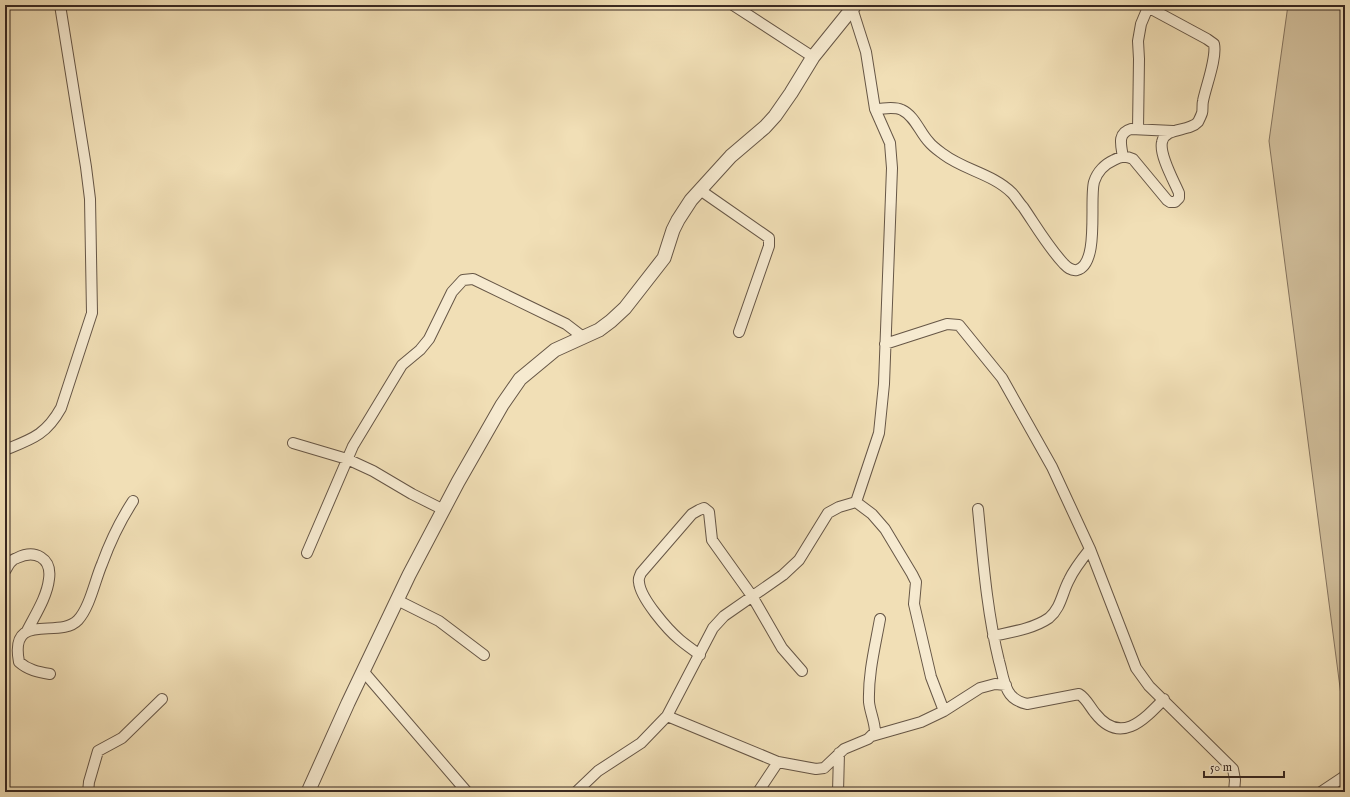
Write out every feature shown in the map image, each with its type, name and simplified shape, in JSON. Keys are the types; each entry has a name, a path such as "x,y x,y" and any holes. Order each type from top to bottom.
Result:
{"street":[{"path":"5,450 34,438 46,429 54,420 61,408 92,313 90,198 60,5"},
{"path":"733,5 813,57"},
{"path":"875,110 896,108 903,110 910,116 929,142 945,155 997,181 1012,193 1057,256 1067,268 1072,270 1078,270 1082,267 1089,257 1093,208 1092,193 1094,181 1098,172 1108,162 1118,157 1128,156 1134,160 1167,200 1170,202 1175,202 1179,198 1179,194 1162,154 1162,140 1166,135 1173,131 1191,126 1197,122 1202,114 1203,102 1215,48 1211,41 1147,6 1141,24 1138,41 1138,129"},
{"path":"308,792 397,600 444,510 502,405 520,379 555,350 584,337 611,321 625,308 664,258 672,230 690,200 731,156 775,116 813,57 854,7"},
{"path":"854,7 866,52 875,110 890,143 892,154 884,384 879,433 856,502"},
{"path":"1123,157 1121,136 1123,133 1131,129 1173,131"},
{"path":"700,190 769,238 769,246 739,332"},
{"path":"307,553 353,446 402,365 420,350 430,339 452,292 463,280 473,279 566,324 584,337"},
{"path":"885,344 947,324 959,325 1002,378 1052,467 1090,549 1136,668 1149,686 1164,699 1233,769 1235,780 1234,792"},
{"path":"293,443 347,459 444,510"},
{"path":"27,631 45,628 59,629 77,622 81,617 121,519 133,501"},
{"path":"576,792 598,771 641,743 667,716 713,628 724,616 783,575 799,560 828,513 839,507 856,502"},
{"path":"856,502 872,514 885,529 916,582 914,604 931,677 944,711"},
{"path":"700,655 680,640 656,615 639,583 639,579 641,573 688,520 699,510 704,508 709,512 712,540 752,596 782,648 802,671"},
{"path":"978,509 993,636 1006,685 1013,698 1020,703 1027,704 1079,694 1107,726 1119,729 1137,723 1148,715 1164,699"},
{"path":"993,636 1039,624 1050,617 1059,605 1068,581 1075,568 1090,549"},
{"path":"5,572 12,561 23,555 35,554 42,557 47,562 49,578 46,592 27,631 17,646 19,662 25,668 36,672 50,674"},
{"path":"397,600 439,621 484,655"},
{"path":"872,736 875,732 875,727 869,704 869,675 880,619"},
{"path":"363,671 467,792"},
{"path":"667,716 778,762 820,769 829,764 844,749 872,736 921,722 944,711 980,688 995,684 1006,685"},
{"path":"88,792 89,782 98,751 122,738 162,699"},
{"path":"838,792 839,753"},
{"path":"758,792 778,762"},
{"path":"1321,792 1345,776"}],"shaded area":[{"path":"1288,5 1345,5 1345,726 1269,141"}]}
